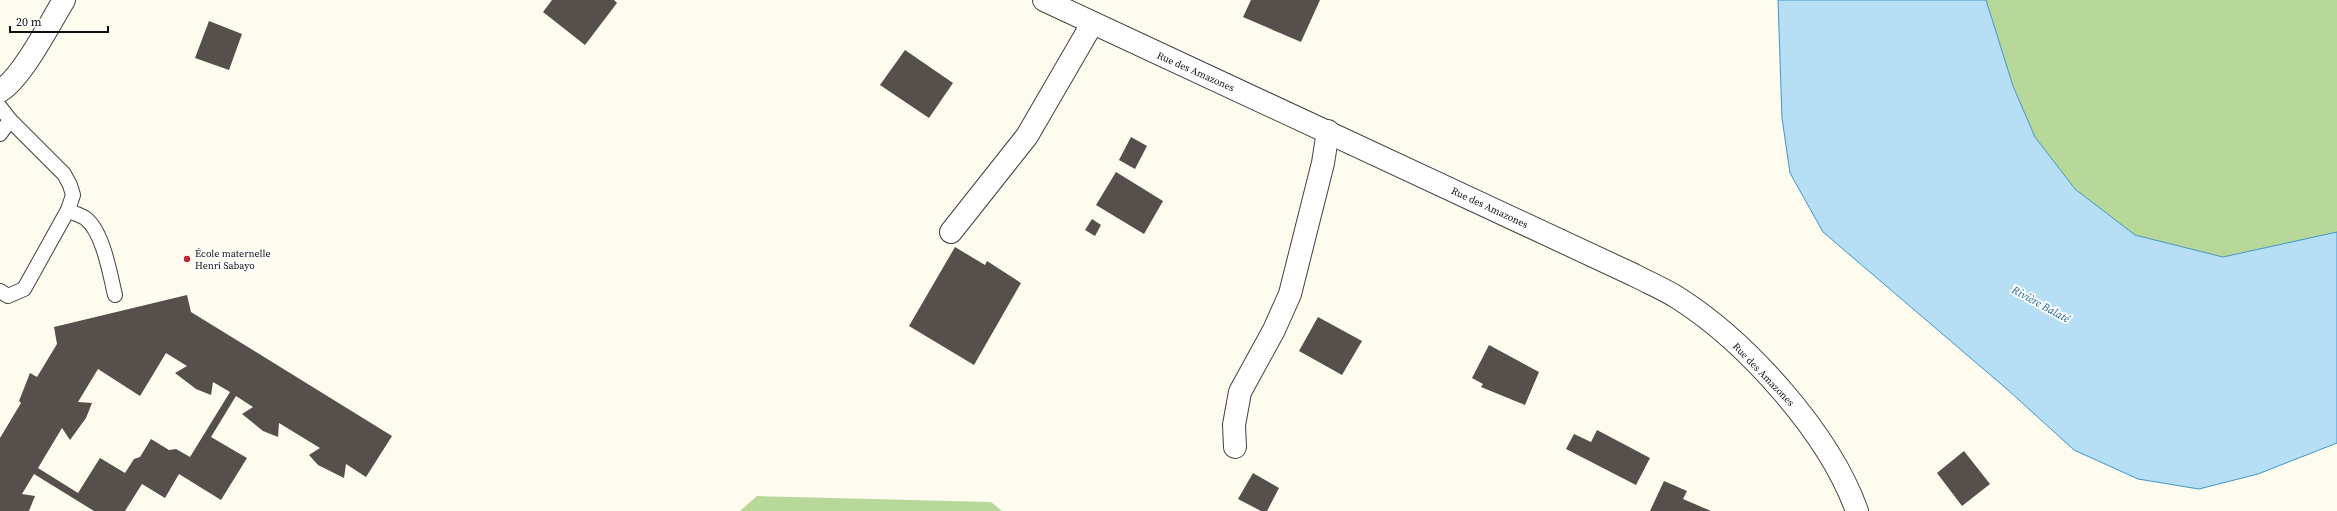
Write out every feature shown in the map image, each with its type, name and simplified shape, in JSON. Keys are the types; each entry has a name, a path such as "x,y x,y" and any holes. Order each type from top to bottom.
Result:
{"street":[{"path":"0,91 18,74 64,0"},
{"name":"Rue des Amazones","path":"1044,0 1092,24 1328,131 1634,275 1678,298 1718,329 1756,363 1804,417 1827,450 1857,511"},
{"path":"951,232 1027,136 1092,24"},
{"path":"1235,447 1234,425 1240,392 1274,330 1290,294 1324,163 1328,131"}],"lane":[{"path":"0,107 10,120 64,174 73,195 68,210 24,289 8,296 0,291"},
{"path":"0,134 10,120"},
{"path":"68,210 86,219 96,232 105,256 114,295"}],"green space":[{"path":"1986,0 2337,0 2337,232 2223,257 2135,235 2075,189 2035,137 2013,86"},
{"path":"757,496 991,502 1002,511 740,511"}],"water":[{"name":"Rivière Balaté","path":"1778,0 1986,0 2013,86 2035,137 2075,189 2135,235 2223,257 2337,232 2337,443 2258,474 2199,489 2138,479 2074,450 2008,390 1823,232 1790,173 1782,118"}],"building":[{"path":"552,0 614,0 617,3 585,45 543,12"},
{"path":"1251,0 1320,0 1301,42 1243,17"},
{"path":"209,21 242,34 229,70 195,58"},
{"path":"905,50 953,83 929,118 880,85"},
{"path":"1131,137 1147,146 1135,169 1119,160"},
{"path":"1116,172 1163,201 1144,234 1096,205"},
{"path":"1092,219 1101,225 1095,236 1085,230"},
{"path":"955,247 985,265 987,261 1021,283 974,365 909,326"},
{"path":"187,295 191,312 392,436 366,477 346,464 344,478 318,465 309,455 320,448 279,423 278,437 263,431 242,414 253,407 236,396 211,437 247,458 221,500 179,474 165,498 142,484 125,511 94,511 34,474 22,494 35,496 29,511 0,511 0,438 21,403 19,401 30,373 37,377 57,344 54,327","holes":["166,353 187,366 175,373 196,389 211,395 213,382 230,392 190,457 176,449 169,450 151,439 140,457 134,459 125,473 100,458 78,493 38,468 62,428 70,440 86,418 92,403 78,402 98,369 140,396"]},
{"path":"1318,317 1362,341 1342,375 1299,351"},
{"path":"1489,345 1539,372 1525,405 1481,387 1483,384 1472,378"},
{"path":"1597,430 1650,458 1636,485 1566,449 1574,434 1591,442"},
{"path":"1964,451 1990,484 1962,506 1937,473"},
{"path":"1253,473 1279,488 1267,511 1261,511 1238,499"},
{"path":"1664,481 1687,491 1683,499 1711,511 1650,511"}],"place":[{"name":"École maternelle Henri Sabayo","path":"187,259"}]}
